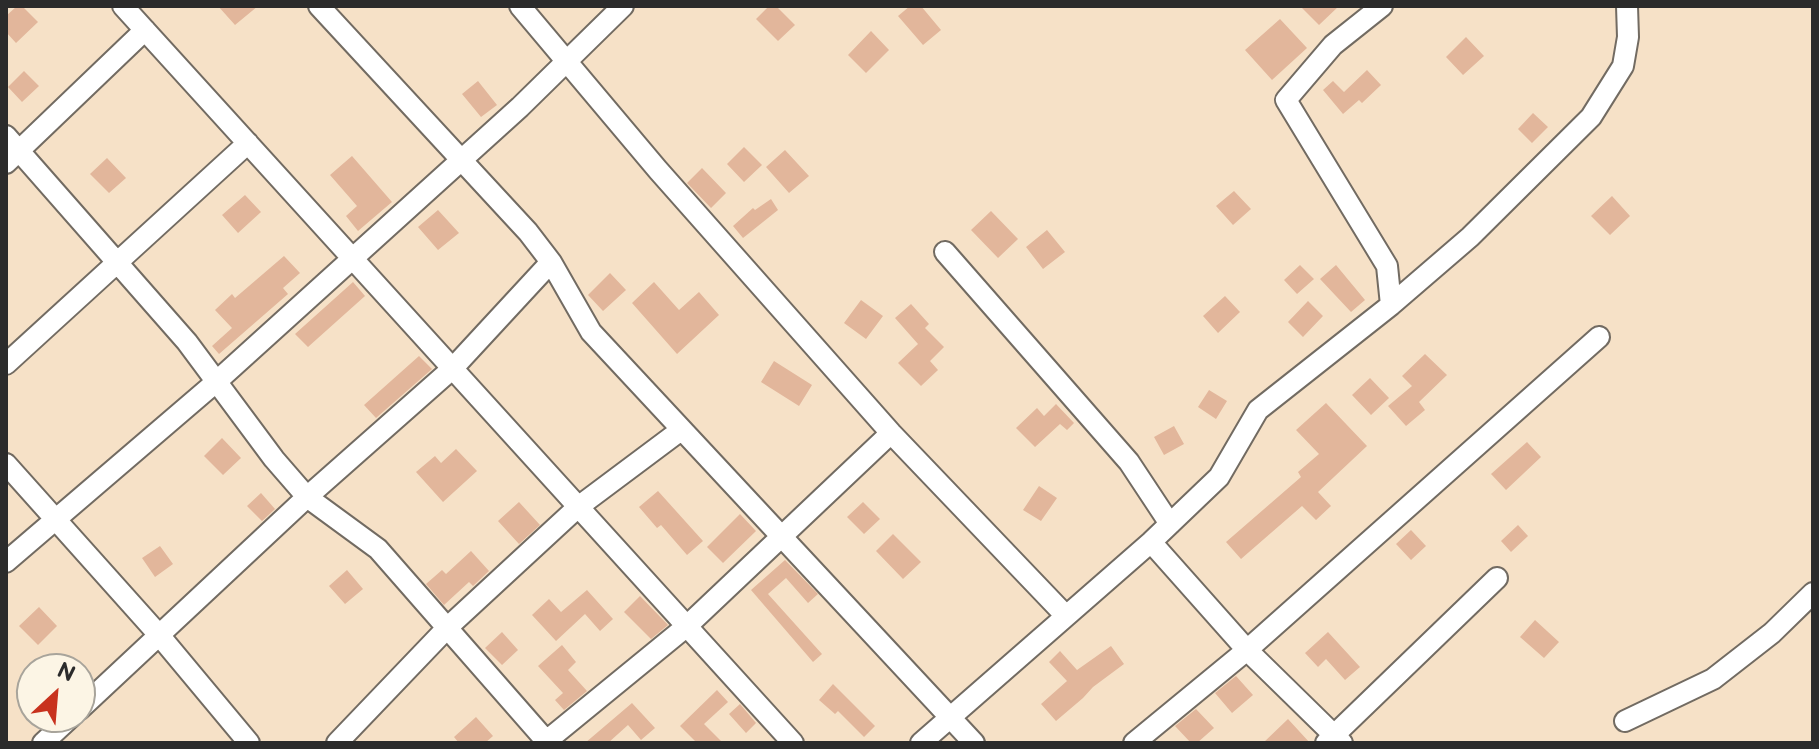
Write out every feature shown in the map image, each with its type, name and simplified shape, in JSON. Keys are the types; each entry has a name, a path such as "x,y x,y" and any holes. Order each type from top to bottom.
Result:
{"street":[{"path":"123,6 793,743"},
{"path":"319,6 528,232 551,262 591,332 974,743"},
{"path":"520,6 658,170 891,433 1066,616"},
{"path":"6,562 216,382 520,107 623,6"},
{"path":"1382,6 1333,45 1286,100 1387,266 1391,305"},
{"path":"921,743 1151,542 1219,477 1258,410 1391,305 1470,237 1591,117 1623,66 1628,37 1627,6"},
{"path":"145,30 10,150 187,342 307,497 378,549 546,742 687,626 891,433"},
{"path":"6,364 248,143"},
{"path":"945,252 1129,462 1170,524"},
{"path":"96,694 307,497 453,368 551,262"},
{"path":"1134,743 1247,650 1599,337"},
{"path":"337,743 448,627 578,507 681,430"},
{"path":"6,464 159,635 249,743"},
{"path":"1151,542 1247,650 1334,740 1497,578"},
{"path":"1625,721 1713,679 1772,633 1813,593"}],"building":[{"path":"17,6 22,6 38,22 16,43 6,32 6,16"},
{"path":"218,6 258,6 235,25"},
{"path":"769,6 776,6 795,25 778,41 756,19"},
{"path":"910,6 921,6 941,30 923,45 898,16"},
{"path":"1300,6 1339,6 1319,25"},
{"path":"1280,19 1307,48 1272,80 1245,50"},
{"path":"871,31 889,50 866,73 848,55"},
{"path":"1466,37 1484,56 1463,75 1446,57"},
{"path":"1367,70 1381,85 1362,103 1359,100 1343,114 1323,90 1333,81 1344,92"},
{"path":"24,71 39,86 22,102 8,87"},
{"path":"478,81 497,105 481,117 462,94"},
{"path":"1533,113 1548,127 1532,143 1518,129"},
{"path":"744,147 762,165 744,182 727,164"},
{"path":"785,150 809,176 789,193 766,167"},
{"path":"352,156 392,202 358,231 346,216 357,206 330,175"},
{"path":"107,158 126,178 109,193 90,174"},
{"path":"702,168 726,193 711,208 687,183"},
{"path":"1234,191 1251,209 1233,225 1216,206"},
{"path":"245,195 261,212 238,233 222,215"},
{"path":"1612,196 1630,216 1610,235 1591,216"},
{"path":"771,199 778,210 743,238 733,226 753,208 755,210"},
{"path":"438,210 459,233 438,250 418,227"},
{"path":"991,211 1018,239 998,258 971,230"},
{"path":"1047,230 1065,252 1043,269 1026,247"},
{"path":"284,256 300,273 283,288 288,294 219,354 212,346 232,328 215,310 232,294 235,298"},
{"path":"1300,265 1314,279 1297,294 1284,280"},
{"path":"1336,265 1365,300 1351,312 1320,279"},
{"path":"610,273 626,290 603,311 588,295"},
{"path":"353,282 365,296 308,347 295,334"},
{"path":"654,282 679,310 699,292 719,315 677,354 632,303"},
{"path":"1225,296 1240,312 1218,333 1203,316"},
{"path":"861,300 883,316 866,339 844,323"},
{"path":"1308,301 1323,316 1303,337 1288,322"},
{"path":"911,304 929,324 925,328 944,347 930,361 938,370 921,386 898,363 918,344 895,318"},
{"path":"1425,354 1447,375 1419,402 1425,410 1406,426 1388,406 1412,386 1402,376"},
{"path":"419,356 432,369 376,418 364,405"},
{"path":"774,361 812,385 799,406 761,382"},
{"path":"1370,378 1389,398 1371,415 1352,395"},
{"path":"1209,390 1227,401 1216,419 1198,407"},
{"path":"1326,403 1367,446 1318,492 1331,506 1316,520 1302,506 1241,559 1226,542 1301,477 1298,472 1319,454 1296,430"},
{"path":"1056,404 1074,423 1067,430 1060,424 1035,447 1016,428 1037,408 1044,416"},
{"path":"1174,426 1184,444 1164,455 1154,437"},
{"path":"222,438 241,458 223,475 204,456"},
{"path":"1527,442 1541,457 1506,490 1491,474"},
{"path":"456,449 477,471 443,502 416,472 435,456 441,463"},
{"path":"1039,486 1057,498 1041,521 1023,510"},
{"path":"658,491 703,541 687,555 661,525 657,528 639,507"},
{"path":"261,493 275,509 262,521 247,506"},
{"path":"519,502 540,525 519,544 498,521"},
{"path":"863,502 880,519 864,534 847,517"},
{"path":"740,514 756,531 723,563 707,547"},
{"path":"1518,525 1528,536 1511,552 1501,541"},
{"path":"1411,530 1426,546 1411,560 1396,544"},
{"path":"893,534 921,562 903,579 876,551"},
{"path":"160,546 173,564 155,577 142,558"},
{"path":"471,551 489,571 473,586 469,582 444,605 426,584 442,570 446,574"},
{"path":"785,560 818,594 808,603 786,578 768,594 822,654 813,662 751,590"},
{"path":"347,570 363,589 345,604 329,586"},
{"path":"587,590 613,619 600,631 585,614 556,641 532,615 549,599 561,612"},
{"path":"640,596 668,625 651,639 624,612"},
{"path":"39,607 57,626 38,645 19,626"},
{"path":"1535,620 1559,642 1544,658 1520,637"},
{"path":"502,632 518,650 502,665 485,648"},
{"path":"1328,632 1360,667 1345,680 1326,659 1318,667 1305,653"},
{"path":"562,645 576,662 568,670 587,691 564,710 555,700 563,693 538,666"},
{"path":"1111,646 1124,664 1056,721 1041,704 1067,681 1049,662 1060,651 1077,670"},
{"path":"1236,676 1253,695 1232,713 1215,693"},
{"path":"833,684 875,726 864,737 838,711 835,714 819,700"},
{"path":"717,690 728,702 704,724 723,743 697,743 680,726"},
{"path":"632,703 655,728 641,740 628,725 608,743 585,743"},
{"path":"740,704 756,723 746,733 729,714"},
{"path":"1196,709 1214,728 1197,743 1191,743 1175,726"},
{"path":"476,717 493,736 485,743 459,743 454,737"},
{"path":"1288,719 1310,743 1263,743"}]}
